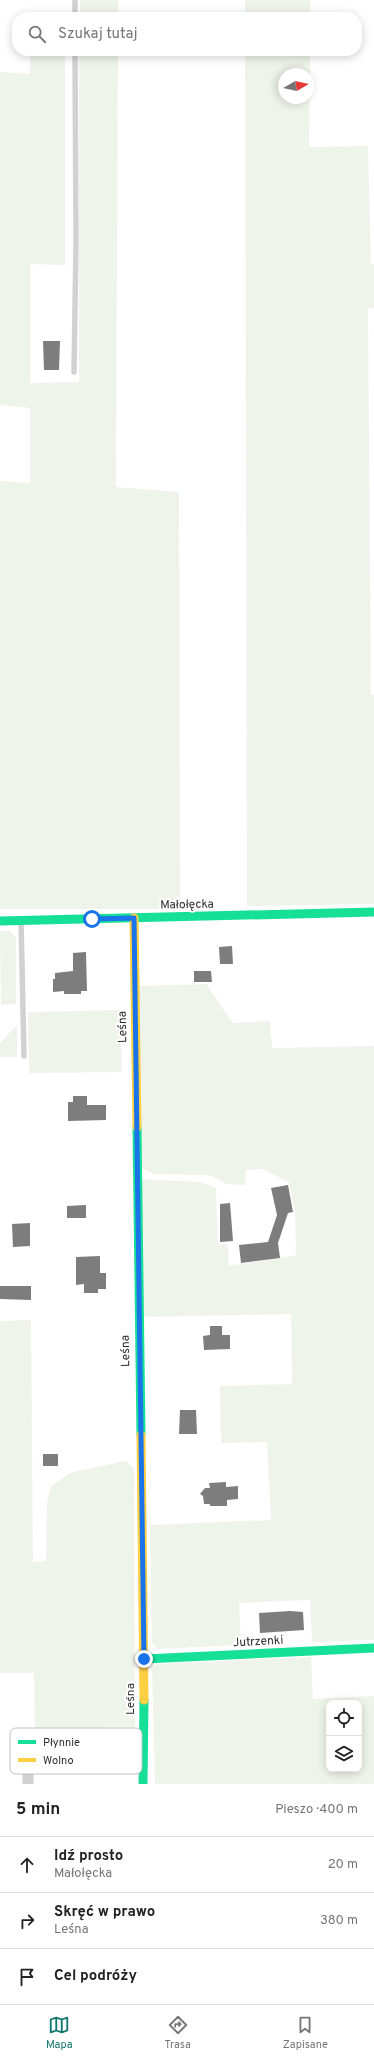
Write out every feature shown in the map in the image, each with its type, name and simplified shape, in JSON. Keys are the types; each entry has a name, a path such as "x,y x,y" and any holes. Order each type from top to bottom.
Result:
{"street":[{"name":"Małołęcka","path":"0,921 374,912"},
{"name":"Leśna","path":"134,918 144,1659 143,1784"},
{"name":"Jutrzenki","path":"144,1659 374,1648"}],"lane":[{"path":"75,0 75,12"},
{"path":"74,372 76,56"},
{"path":"21,920 24,1056"}],"shaded area":[{"path":"80,0 118,0 118,12 80,12"},
{"path":"245,0 310,0 310,12 245,12"},
{"path":"30,56 65,56 65,265 30,264 30,383 79,382 79,56 118,56 116,487 179,492 180,909 0,909 0,481 30,483 30,408 0,405 0,72 30,74"},
{"path":"245,56 310,56 310,68 278,68 278,104 309,104 309,147 368,146 371,264 374,264 374,308 368,309 371,695 374,694 374,904 247,906"},
{"path":"0,931 10,931 16,938 16,1004 1,1005"},
{"path":"206,984 233,1023 270,1021 272,1048 374,1046 374,1640 312,1642 310,1600 239,1603 241,1645 158,1649 152,1643 150,1525 271,1520 267,1442 221,1443 220,1386 292,1384 291,1314 147,1317 143,1315 140,1179 199,1182 216,1188 218,1245 228,1244 229,1266 296,1255 295,1214 289,1182 262,1169 246,1170 245,1185 227,1184 209,1175 154,1174 141,1168 139,986"},
{"path":"120,1010 122,1072 29,1073 28,1012"},
{"path":"17,1025 17,1057 0,1057 0,1043"},
{"path":"31,1320 33,1562 46,1561 47,1503 51,1486 72,1472 126,1461 134,1468 135,1727 35,1728 34,1673 0,1673 0,1321"},
{"path":"311,1657 313,1699 374,1696 374,1784 155,1784 152,1670 157,1664"}],"building":[{"path":"43,341 60,341 59,370 44,370"},
{"path":"232,946 233,964 220,964 219,947"},
{"path":"86,952 87,991 81,991 81,994 64,994 64,991 53,992 53,979 55,979 55,973 73,971 73,953"},
{"path":"194,971 211,971 212,982 194,982"},
{"path":"73,1096 87,1096 87,1105 106,1105 106,1120 68,1121 68,1102 73,1102"},
{"path":"288,1185 293,1212 288,1213 278,1243 280,1258 241,1263 239,1245 268,1242 277,1215 271,1188"},
{"path":"230,1203 233,1241 220,1242 220,1204"},
{"path":"86,1205 86,1218 67,1218 67,1206"},
{"path":"30,1223 30,1246 13,1247 12,1224"},
{"path":"100,1256 100,1273 106,1273 106,1289 98,1289 98,1293 84,1293 84,1284 76,1285 76,1257"},
{"path":"0,1286 31,1286 31,1300 0,1299"},
{"path":"210,1326 222,1326 222,1335 230,1335 230,1349 204,1350 203,1336 210,1335"},
{"path":"180,1410 196,1410 197,1434 179,1434"},
{"path":"43,1454 58,1454 58,1466 43,1466"},
{"path":"226,1482 226,1487 238,1486 238,1499 227,1500 227,1506 210,1506 210,1504 204,1504 203,1496 200,1494 205,1488 210,1488 209,1483"},
{"path":"290,1611 303,1612 304,1630 260,1633 259,1613"}],"traffic: fast":[{"path":"0,921 374,912"},
{"path":"137,1127 141,1435"},
{"path":"144,1659 374,1648"},
{"path":"143,1784 144,1700"}],"traffic: slow":[{"path":"134,918 137,1127"},
{"path":"141,1435 144,1700"}],"route":[{"path":"92,919 134,918 137,1264 144,1659"}]}
